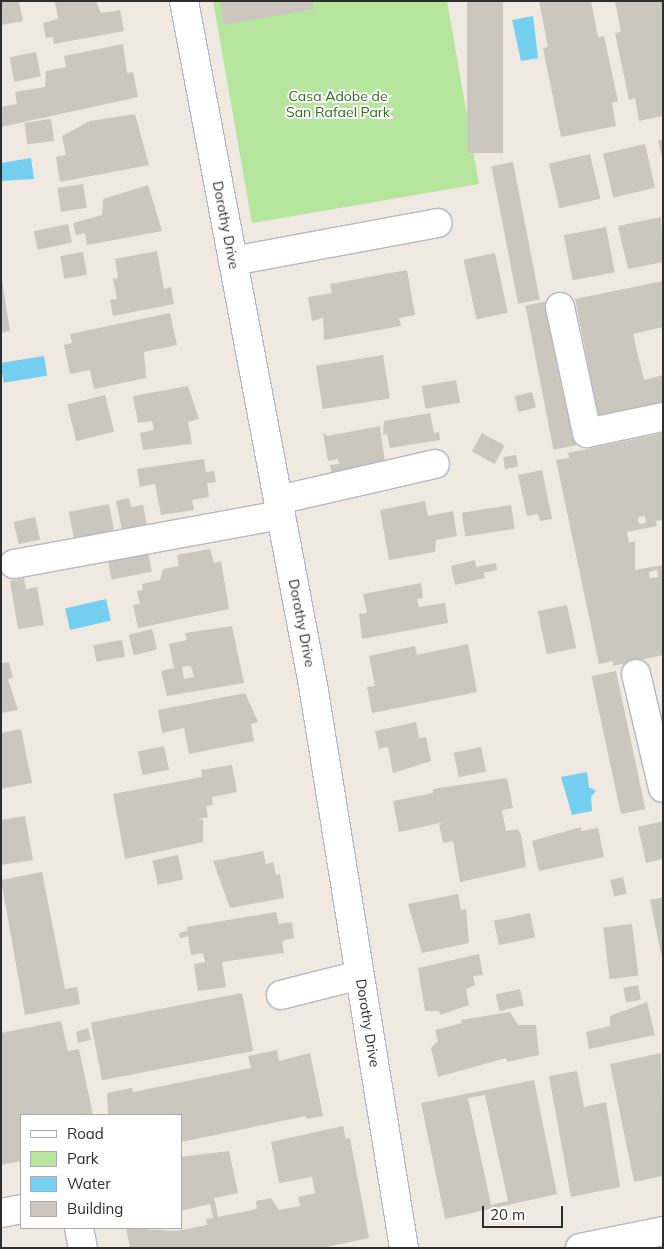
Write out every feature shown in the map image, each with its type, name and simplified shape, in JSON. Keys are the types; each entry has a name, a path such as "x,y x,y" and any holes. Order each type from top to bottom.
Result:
{"street":[{"name":"Dorothy Drive","path":"184,1 280,507 360,974 404,1248"},
{"path":"233,261 438,224"},
{"path":"560,307 588,433 663,417"},
{"path":"14,564 280,507 435,464"},
{"path":"636,674 663,788"},
{"path":"281,995 360,974"},
{"path":"1,1213 20,1209"},
{"path":"79,1229 83,1248"},
{"path":"580,1248 663,1231"}],"green space":[{"name":"Casa Adobe de San Rafael Park","path":"213,1 447,1 479,184 252,223"}],"water":[{"path":"533,16 538,58 521,61 512,20"},
{"path":"31,158 34,179 1,181 1,163"},
{"path":"44,356 47,376 4,383 1,363"},
{"path":"106,599 111,620 70,630 65,608"},
{"path":"587,772 589,787 596,791 591,797 592,811 572,815 561,777"}],"building":[{"path":"1,1 19,1 23,21 1,25"},
{"path":"55,1 96,1 101,13 120,10 124,31 54,44 53,37 46,38 43,23 58,19"},
{"path":"220,1 313,1 314,9 224,25"},
{"path":"467,1 503,1 503,153 467,153"},
{"path":"539,1 591,1 598,37 604,36 618,101 612,103 616,126 561,137 543,48 548,47"},
{"path":"615,1 663,1 663,116 639,121 635,98 629,100 615,33 621,32"},
{"path":"123,44 127,73 133,72 138,97 1,127 1,107 17,104 15,92 45,87 46,71 66,67 64,56"},
{"path":"36,52 41,77 14,82 9,57"},
{"path":"135,114 149,165 60,182 56,157 66,155 62,136 90,121"},
{"path":"51,119 54,141 27,145 24,123"},
{"path":"658,140 663,140 663,158 662,158"},
{"path":"645,144 655,188 613,198 603,154"},
{"path":"590,154 600,199 559,208 549,163"},
{"path":"513,162 540,299 518,304 491,166"},
{"path":"83,184 87,208 61,212 57,188"},
{"path":"148,185 162,231 87,245 85,233 76,235 73,223 102,215 103,199"},
{"path":"661,217 663,262 628,269 618,226"},
{"path":"68,224 72,243 38,250 34,231"},
{"path":"606,227 615,272 573,280 564,235"},
{"path":"157,251 164,289 171,287 174,304 113,316 110,300 117,299 113,279 118,278 115,259"},
{"path":"83,252 87,275 64,279 60,256"},
{"path":"495,253 508,313 476,319 464,260"},
{"path":"407,270 415,315 399,318 401,326 324,340 323,318 312,321 308,297 332,293 330,284"},
{"path":"1,274 10,331 1,333"},
{"path":"663,281 663,327 633,334 644,380 663,375 663,422 602,434 575,299"},
{"path":"548,301 576,445 553,450 525,305"},
{"path":"170,313 177,345 144,352 146,378 94,389 90,370 70,374 64,345 72,343 70,334"},
{"path":"383,355 390,398 323,409 316,366"},
{"path":"456,380 460,403 426,409 422,386"},
{"path":"188,386 199,419 188,422 192,444 143,450 140,433 154,430 152,421 138,423 133,396"},
{"path":"532,392 536,408 518,412 515,396"},
{"path":"105,395 114,432 76,441 67,404"},
{"path":"430,413 434,433 439,432 440,440 390,448 387,434 383,435 384,421"},
{"path":"380,426 386,470 333,480 330,465 339,464 338,459 328,461 323,432 327,436"},
{"path":"482,433 505,446 495,464 472,451"},
{"path":"663,433 663,520 656,521 657,526 627,532 629,543 635,541 635,570 663,565 663,655 613,666 613,661 599,664 556,460 569,458 568,453","holes":["645,516 646,523 639,524 638,517","657,570 658,577 650,578 649,572"]},
{"path":"516,455 518,467 505,469 503,457"},
{"path":"204,459 206,472 214,471 216,482 207,483 209,497 192,500 194,510 161,515 155,484 140,487 137,469"},
{"path":"542,470 552,519 540,521 538,514 527,516 518,475"},
{"path":"129,498 131,507 143,505 149,534 124,539 116,501"},
{"path":"425,501 428,516 453,511 457,536 436,540 435,552 389,560 380,510"},
{"path":"109,504 115,536 75,544 69,512"},
{"path":"511,505 515,529 465,537 462,513"},
{"path":"35,517 40,539 19,544 14,522"},
{"path":"210,549 214,563 221,561 229,609 138,628 133,605 140,604 137,591 143,590 142,584 160,580 163,569 179,566 177,555"},
{"path":"148,552 152,572 112,579 108,560"},
{"path":"475,560 476,567 496,563 497,570 483,573 485,578 455,585 451,566"},
{"path":"24,578 26,589 37,587 44,625 18,629 10,581"},
{"path":"421,583 423,598 417,599 419,607 445,603 448,623 362,639 359,614 367,613 363,594"},
{"path":"567,605 576,648 547,654 538,611"},
{"path":"232,626 244,683 167,696 161,671 174,668 169,644 187,640 185,633","holes":["191,666 194,677 184,679 182,667"]},
{"path":"152,629 157,649 134,655 129,635"},
{"path":"122,640 125,657 96,662 93,645"},
{"path":"468,644 477,692 372,713 367,687 375,686 369,656 415,646 417,655"},
{"path":"9,662 13,678 8,679 18,710 1,713 1,663"},
{"path":"616,671 645,809 621,814 592,676"},
{"path":"245,693 258,722 251,724 254,741 189,754 184,728 162,733 158,710"},
{"path":"416,722 419,738 426,737 431,761 393,773 388,747 379,749 375,731"},
{"path":"21,729 32,783 1,789 1,733"},
{"path":"164,746 169,769 143,775 138,752"},
{"path":"481,747 486,771 459,777 454,753"},
{"path":"232,765 237,792 212,797 213,805 206,806 208,817 198,819 203,820 203,842 125,859 113,794 202,777 201,770"},
{"path":"507,778 513,808 502,810 506,831 517,829 521,834 526,867 460,882 453,841 443,843 439,824 449,821 399,832 393,801 433,793 433,789"},
{"path":"25,816 33,860 1,865 1,820"},
{"path":"663,821 663,859 646,863 638,827"},
{"path":"581,827 581,831 598,828 604,857 539,871 532,841"},
{"path":"263,851 266,864 273,862 276,875 280,874 284,898 230,908 213,861"},
{"path":"178,855 183,879 158,885 153,860"},
{"path":"42,872 65,989 77,987 80,1004 25,1015 1,880"},
{"path":"623,877 627,894 614,896 610,880"},
{"path":"458,894 461,910 466,909 469,943 422,953 408,904"},
{"path":"663,897 663,958 662,958 650,900"},
{"path":"276,912 279,924 292,922 294,938 282,941 284,953 222,962 226,987 198,991 194,964 205,962 203,953 191,955 188,936 180,938 179,933 187,931 187,927"},
{"path":"530,913 535,937 499,945 494,921"},
{"path":"632,924 638,976 610,979 603,928"},
{"path":"479,954 483,975 473,976 475,985 466,989 469,1005 440,1015 439,1011 425,1011 418,968"},
{"path":"638,985 641,1000 626,1003 623,988"},
{"path":"520,989 524,1006 499,1011 496,995"},
{"path":"242,993 253,1051 102,1080 91,1022"},
{"path":"647,1002 655,1035 589,1049 586,1032 610,1026 610,1016"},
{"path":"510,1012 518,1025 536,1025 539,1055 507,1062 506,1058 438,1077 431,1048 438,1041 435,1030 462,1023 461,1020"},
{"path":"61,1021 68,1051 79,1049 93,1114 20,1114 20,1161 1,1165 1,1033"},
{"path":"88,1028 91,1040 78,1043 76,1032"},
{"path":"277,1050 279,1061 310,1053 323,1116 307,1119 306,1116 182,1142 182,1114 108,1114 107,1093 132,1088 133,1092 251,1068 248,1056"},
{"path":"661,1053 663,1176 634,1182 610,1064"},
{"path":"577,1071 584,1107 606,1102 620,1187 571,1197 549,1076"},
{"path":"534,1080 557,1194 445,1219 421,1103","holes":["485,1095 508,1201 491,1205 468,1098"]},
{"path":"343,1126 346,1139 350,1138 369,1238 322,1248 130,1248 126,1229 176,1231 207,1225 206,1219 213,1218 210,1204 182,1211 182,1157 229,1151 238,1193 214,1198 218,1217 257,1209 256,1201 271,1198 279,1210 300,1206 298,1197 315,1193 312,1177 279,1183 271,1142"}]}
